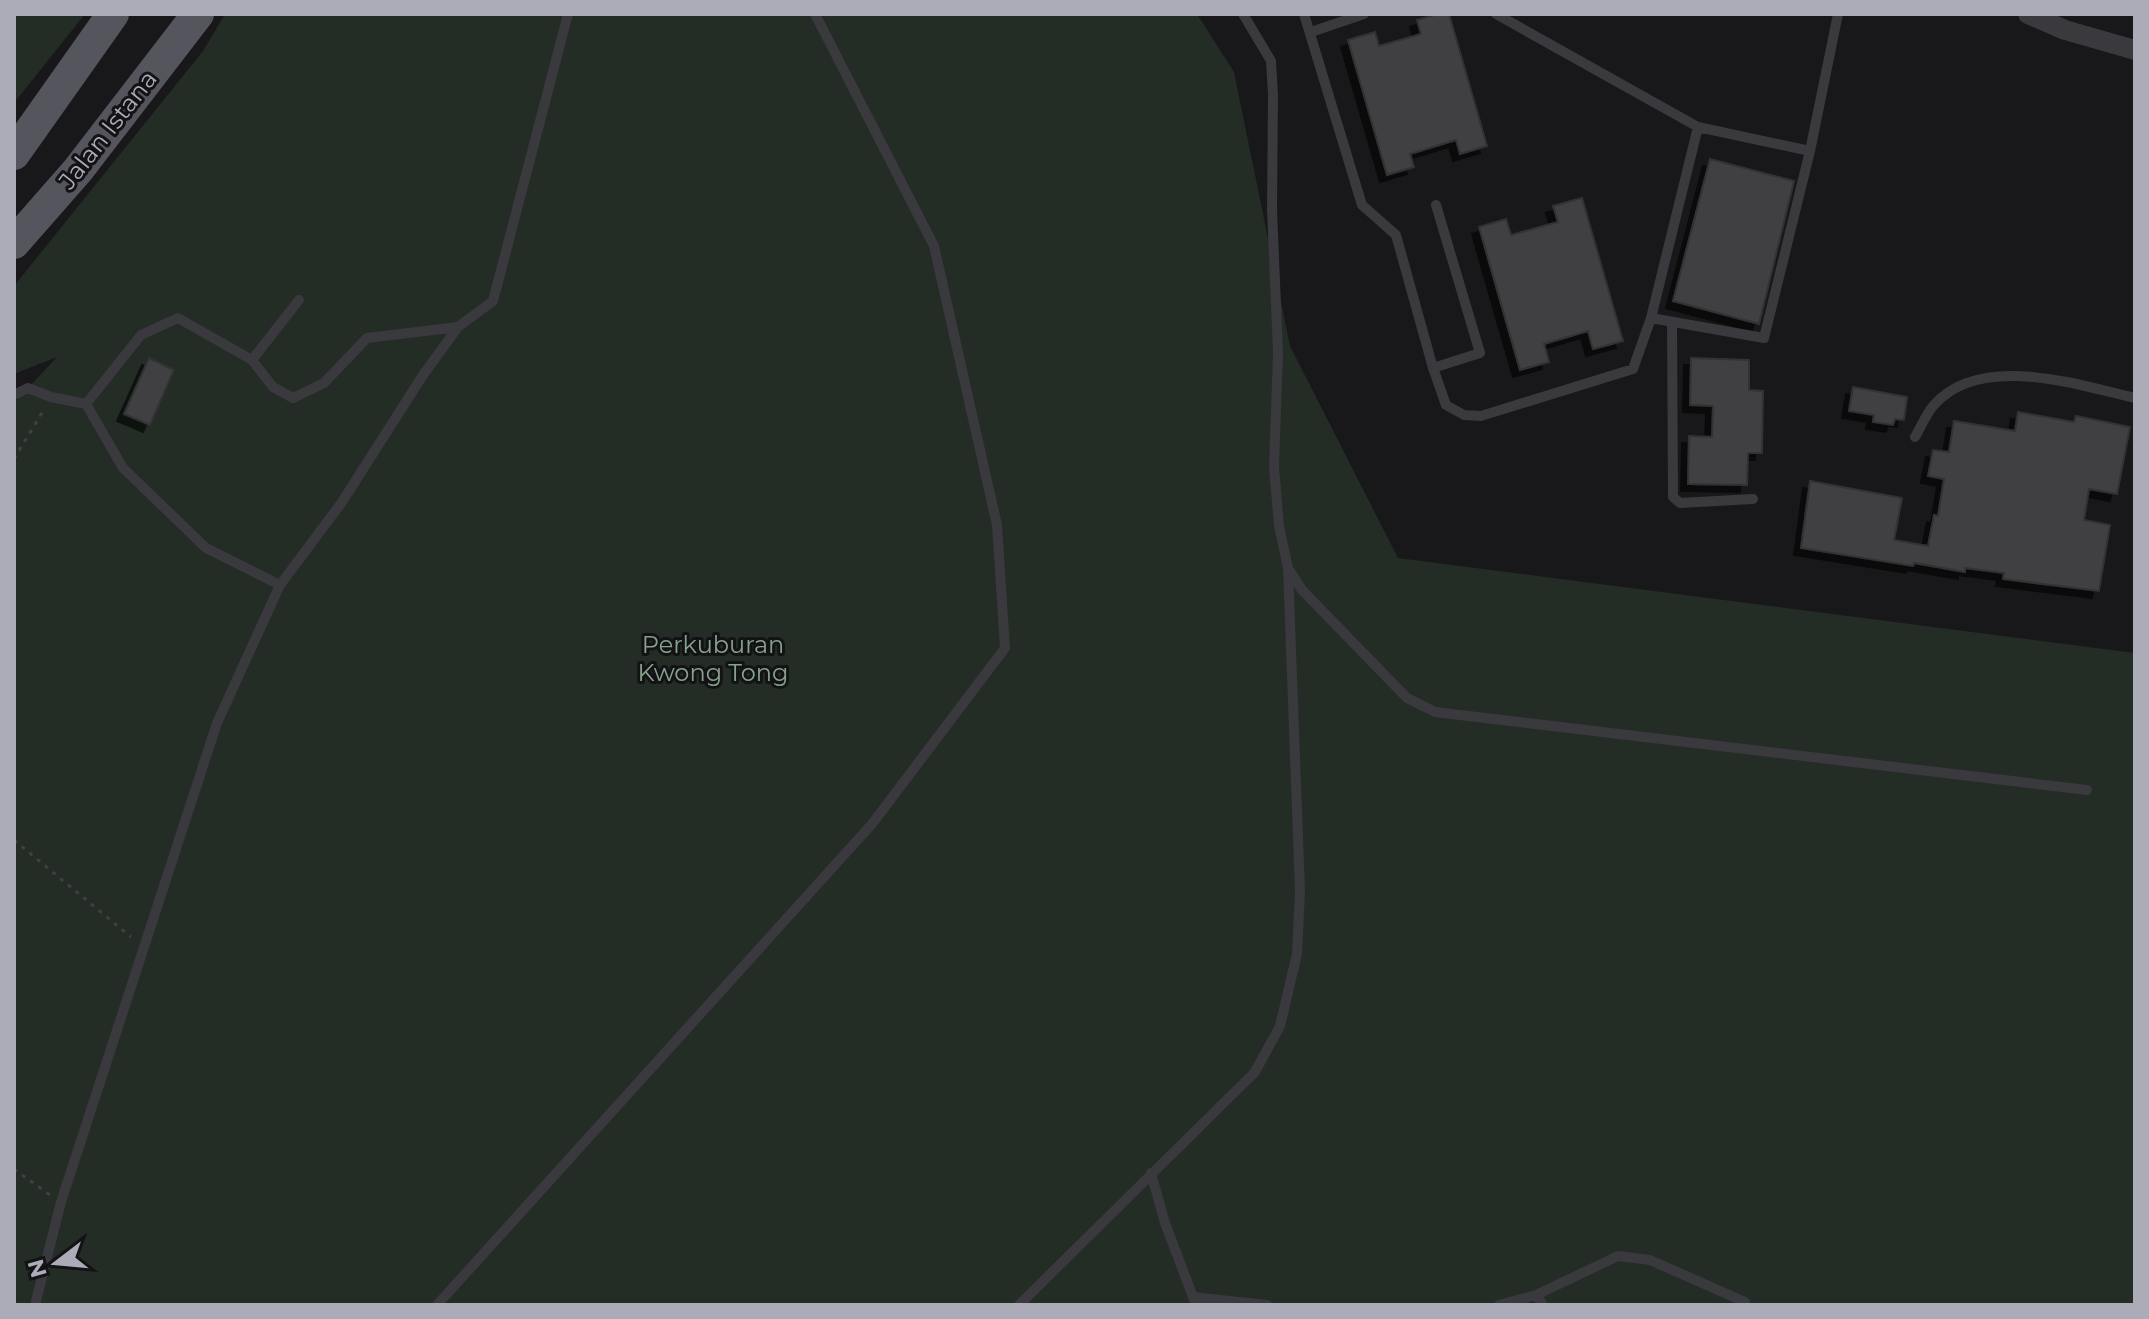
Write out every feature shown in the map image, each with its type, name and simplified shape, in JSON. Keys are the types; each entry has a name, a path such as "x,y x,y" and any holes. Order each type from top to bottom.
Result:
{"main road":[{"path":"14,154 113,14"},
{"path":"78,170 176,14"},
{"name":"Jalan Istana","path":"14,243 78,170 198,14"}],"street":[{"path":"2028,14 2065,30 2135,50"}],"lane":[{"path":"35,1305 61,1202 217,723 280,585 342,502 423,375 458,327 493,301 568,14"},
{"path":"437,1305 872,824 1005,648 997,525 934,246 815,14"},
{"path":"1019,1305 1255,1072 1280,1026 1297,954 1300,891 1288,568 1279,526 1274,467 1278,353 1272,209 1273,95 1271,61 1243,14"},
{"path":"1304,14 1362,205 1396,235 1446,405 1464,415 1481,416 1633,369 1651,318 1698,127"},
{"path":"1311,32 1364,14"},
{"path":"1496,14 1698,127 1810,151"},
{"path":"1651,318 1764,338 1810,151 1838,14"},
{"path":"1433,368 1480,353 1436,205"},
{"path":"252,360 299,300"},
{"path":"86,404 141,335 178,318 252,360 273,387 293,398 324,383 367,338 458,327"},
{"path":"1672,322 1673,497 1680,503 1753,499"},
{"path":"1915,437 1934,405 1954,389 1991,376 2039,376 2135,398"},
{"path":"14,395 28,388 51,397 86,404 123,468 206,548 280,585"},
{"path":"1288,568 1302,590 1407,698 1435,712 2087,790"},
{"path":"1151,1173 1165,1223 1195,1301 1267,1305"},
{"path":"1499,1305 1536,1295 1618,1256 1650,1260 1745,1302"},
{"path":"1536,1295 1543,1305"}],"path":[{"path":"14,459 51,397"},
{"path":"14,840 143,948"},
{"path":"14,1169 61,1202"}],"green space":[{"path":"14,14 85,14 14,103"},
{"name":"Perkuburan Kwong Tong","path":"225,14 1197,14 1234,72 1290,346 1398,558 2135,653 2135,1305 14,1305 14,403 57,357 14,374 14,286 203,51"}],"building":[{"path":"1449,14 1487,146 1460,154 1456,140 1410,154 1414,167 1387,175 1348,40 1375,32 1379,46 1421,34 1417,20"},
{"path":"1710,159 1794,181 1759,324 1673,301"},
{"path":"1582,198 1623,341 1593,349 1588,331 1544,344 1549,362 1520,370 1479,227 1506,219 1511,235 1558,222 1553,206"},
{"path":"149,358 174,370 150,425 124,414"},
{"path":"1691,358 1749,360 1749,390 1763,391 1762,453 1748,453 1747,485 1688,484 1689,436 1712,437 1713,406 1690,405"},
{"path":"1853,387 1907,397 1904,420 1895,419 1893,425 1873,422 1874,415 1849,411"},
{"path":"2018,412 2074,422 2076,416 2130,427 2117,494 2089,489 2084,520 2110,525 2099,591 2003,579 2004,573 1965,568 1965,572 1914,563 1913,566 1801,548 1810,481 1902,498 1894,540 1928,546 1934,515 1938,516 1944,479 1928,476 1933,450 1949,452 1954,421 2015,431"}]}
